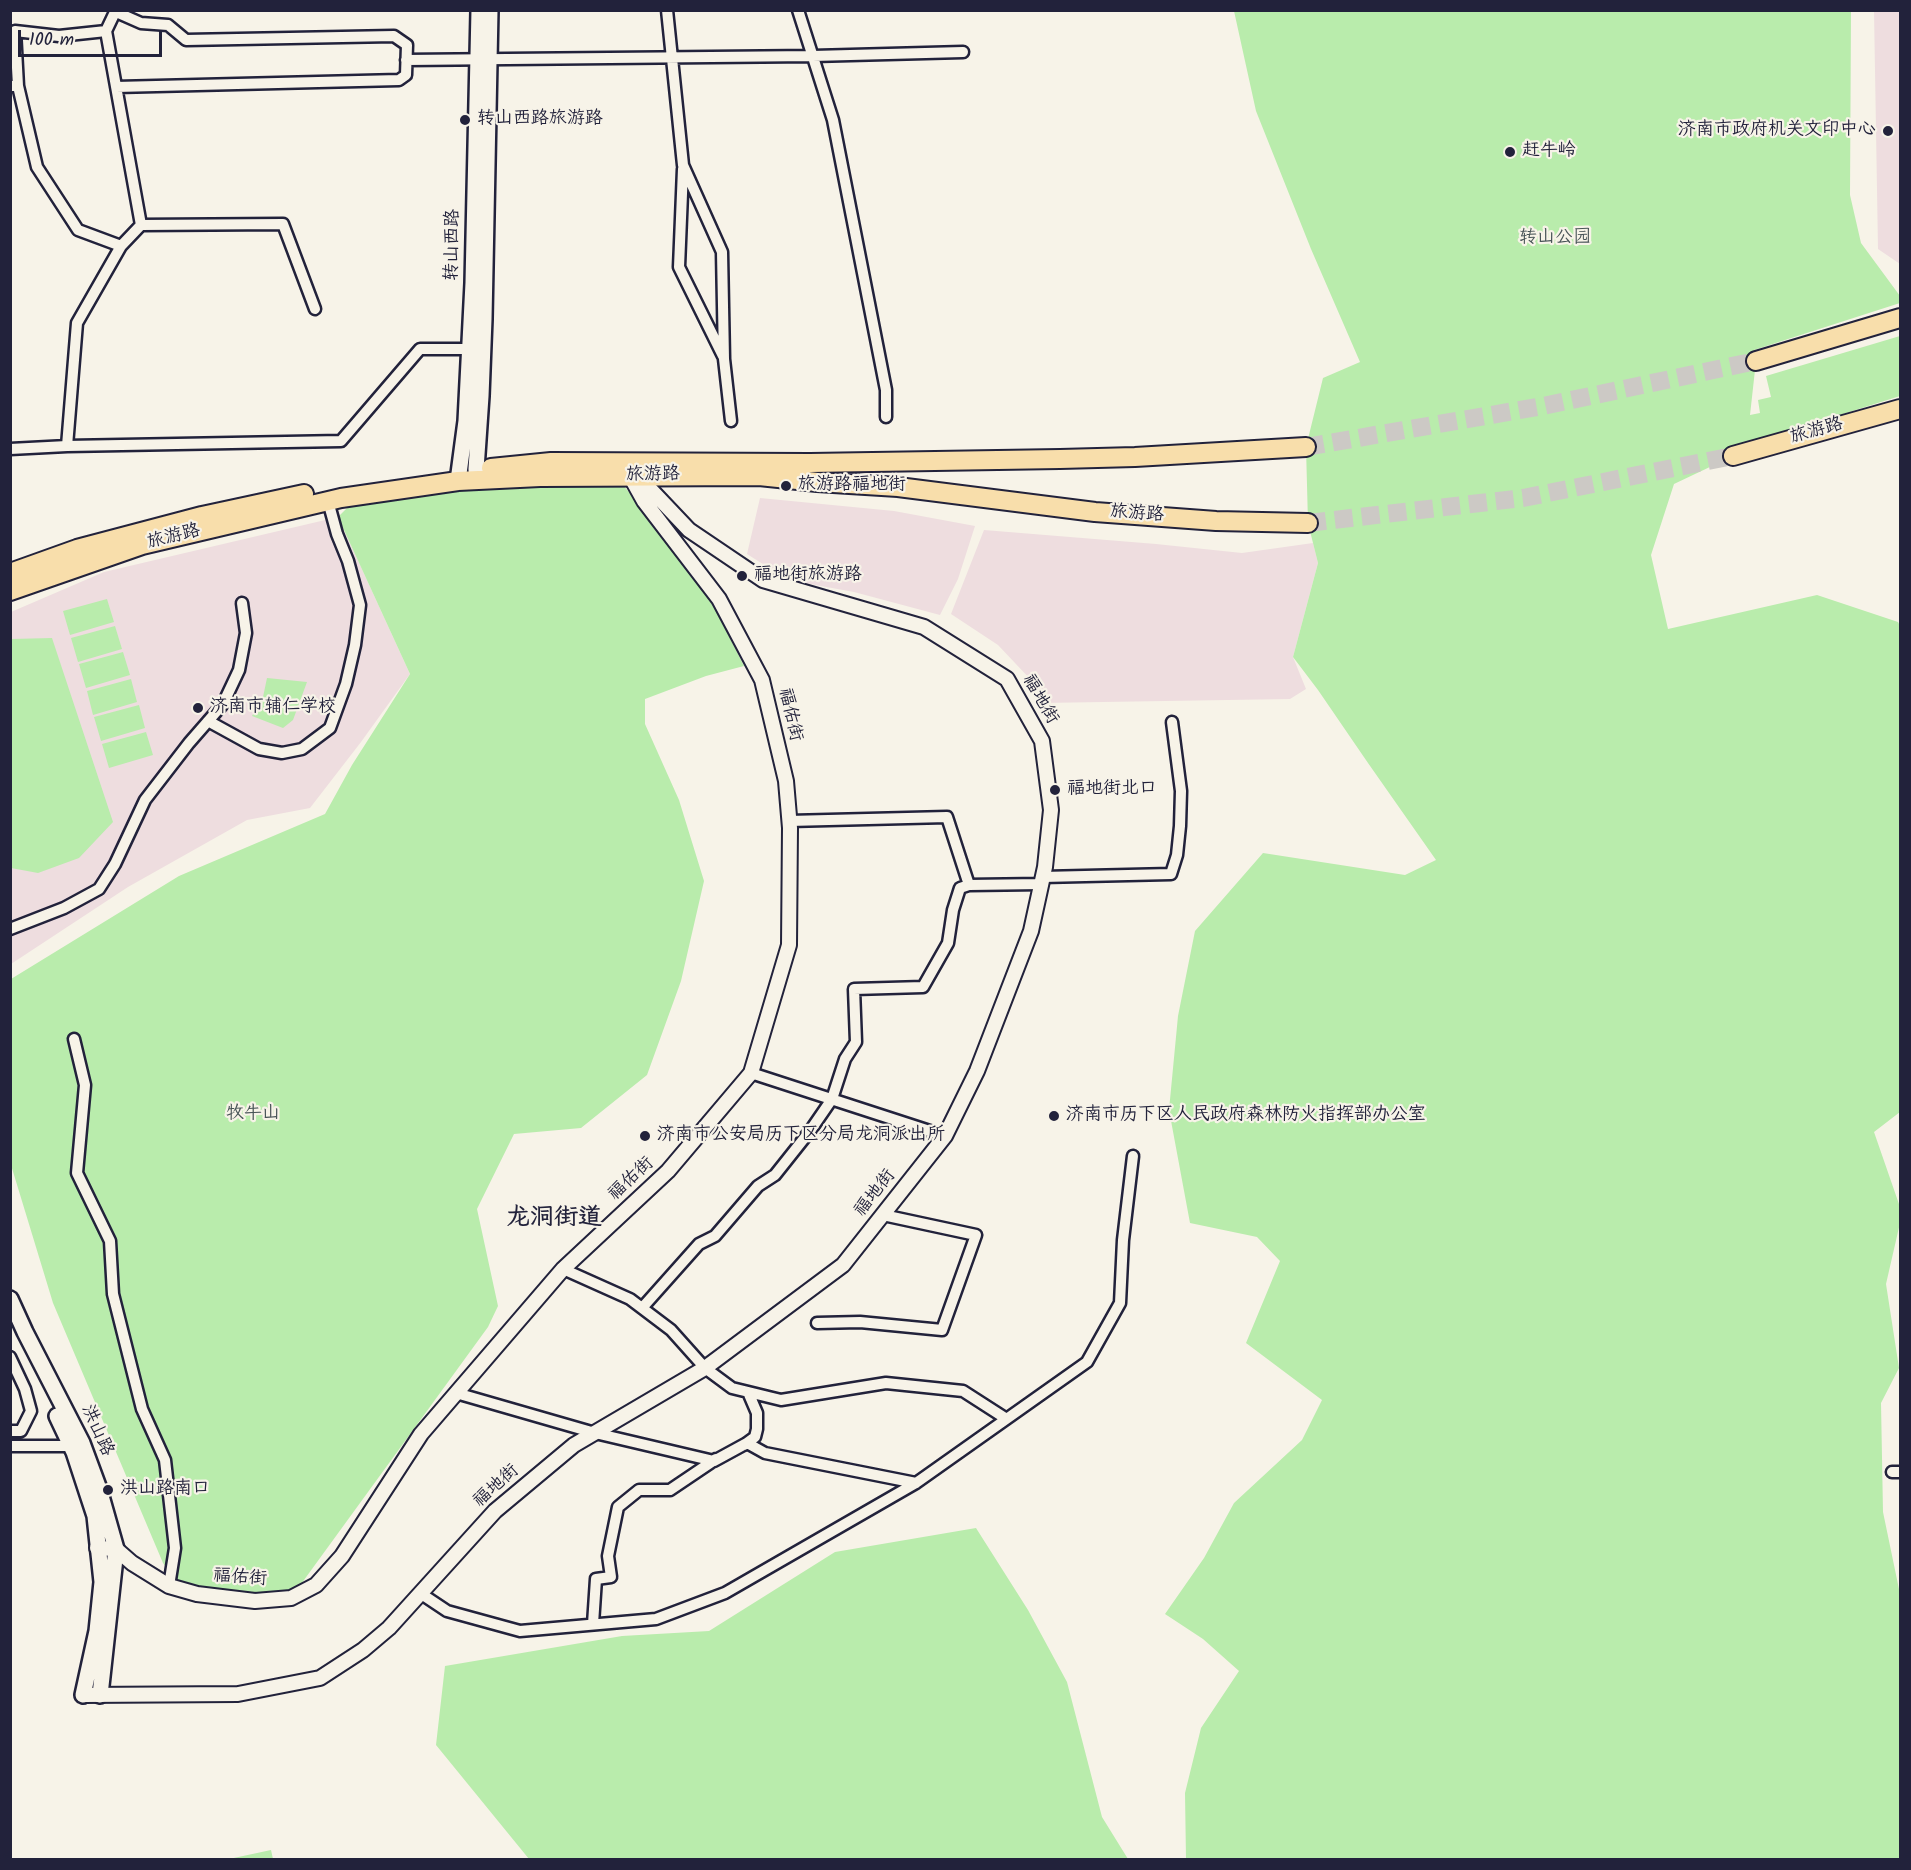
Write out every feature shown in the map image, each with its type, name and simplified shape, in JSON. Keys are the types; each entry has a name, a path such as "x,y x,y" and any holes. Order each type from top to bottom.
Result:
{"main road":[{"name":"转山西路","path":"468,474 482,374 483,59 479,10"},
{"name":"转山西路","path":"468,474 466,421 468,350 483,59 490,10"},
{"path":"1756,361 1900,318"},
{"name":"旅游路","path":"1733,456 1900,409"},
{"name":"旅游路","path":"631,472 810,463 1135,457 1306,447"},
{"name":"旅游路","path":"10,573 76,549 202,516 326,489 468,474 551,462 631,472 759,476 898,487 1095,512 1216,521 1308,523"},
{"name":"旅游路","path":"10,591 142,545 328,501 468,474"},
{"name":"洪山路","path":"10,1299 82,1443 99,1490 116,1549 100,1695"},
{"name":"洪山路","path":"10,1322 72,1446 95,1516 102,1582 97,1631 82,1695"}],"street":[{"path":"667,10 683,165 679,267 724,359"},
{"path":"798,10 833,120 886,390 886,417"},
{"path":"116,87 399,80 406,75 407,45 394,36 186,40 168,25 141,22 116,11 106,31 116,87 141,225"},
{"path":"106,31 59,36 15,31 14,86 37,167 78,230 121,246"},
{"path":"406,60 813,56 963,52"},
{"path":"683,165 722,252 724,359 731,421"},
{"path":"67,446 77,323 121,246 141,225 283,224 315,309"},
{"path":"10,449 341,441 420,349 468,350"},
{"name":"福佑街","path":"116,1549 132,1563 169,1586 197,1594 255,1601 291,1598 316,1585 342,1556 416,1440 564,1269 668,1171 751,1073 758,1056 789,945 789,821 786,781 762,680 719,599 644,501 631,472"},
{"name":"福地街","path":"82,1695 238,1694 320,1678 363,1650 389,1628 495,1512 574,1445 705,1368 843,1265 945,1136 977,1071 1031,932 1042,880 1051,810 1042,741 1007,679 924,627 764,580 689,530 631,472"},
{"path":"208,721 259,749 282,753 302,749 330,728 346,684 355,645 360,606 328,501"},
{"path":"10,929 64,908 99,889 115,864 145,800 223,704 239,670 246,633 242,603"},
{"path":"642,1308 699,1244 715,1236 758,1186 775,1175 832,1099 845,1059 855,1042 854,988 923,987 948,943 960,888 969,885 1042,880 1171,874 1177,855 1181,791 1172,722"},
{"path":"789,821 947,817 969,885"},
{"path":"74,1039 85,1085 77,1173 110,1241 113,1294 116,1306 142,1409 165,1460 175,1548 169,1586"},
{"path":"751,1073 945,1136"},
{"path":"420,1593 447,1611 520,1631 656,1619 725,1593 916,1483 1087,1362 1120,1303 1123,1240 1132,1156"},
{"path":"818,1323 860,1322 942,1330 976,1235 883,1215"},
{"path":"564,1269 630,1299 671,1330 705,1368 732,1388 782,1400 886,1383 963,1391 1005,1418"},
{"path":"10,1357 25,1389 31,1411 21,1431 10,1431"},
{"path":"593,1624 596,1579 611,1577 608,1556 618,1507 639,1490 670,1490 755,1437 758,1429 757,1413 748,1392"},
{"path":"456,1393 595,1433 714,1461"},
{"path":"747,1443 765,1453 916,1483"},
{"path":"10,1446 72,1446"},
{"path":"97,1548 116,1549"}],"shaded area":[{"name":"济南市政府机关文印中心","path":"1874,11 1900,11 1900,264 1878,249"},
{"path":"760,498 894,511 975,526 958,579 940,615 854,592 788,580 747,554"},
{"name":"济南市辅仁学校","path":"338,517 410,674 361,742 310,808 247,820 128,887 11,964 11,612 104,572"},
{"path":"984,530 1242,553 1313,543 1318,563 1293,657 1306,689 1290,699 1041,703 1032,681 998,645 951,614"}],"green space":[{"name":"转山公园","path":"1234,11 1851,11 1850,195 1861,243 1900,296 1900,303 1754,350 1756,361 1750,415 1760,413 1758,400 1771,397 1766,376 1900,336 1900,396 1738,447 1733,456 1674,484 1651,555 1668,629 1817,595 1898,622 1900,626 1900,1112 1874,1132 1900,1207 1900,1223 1886,1284 1899,1368 1881,1403 1883,1512 1900,1594 1900,1859 1186,1859 1185,1793 1201,1728 1239,1671 1203,1639 1165,1614 1204,1558 1234,1503 1302,1440 1322,1400 1246,1343 1280,1261 1257,1237 1190,1223 1169,1110 1178,1016 1195,931 1263,853 1405,875 1436,860 1293,657 1318,563 1308,523 1306,447 1323,378 1360,362 1311,249 1256,111"},
{"name":"牧牛山","path":"620,482 648,513 694,574 719,616 744,666 706,676 645,699 645,724 679,800 704,881 681,981 647,1075 581,1128 514,1134 477,1209 498,1306 488,1327 296,1591 192,1602 163,1563 53,1303 11,1165 11,979 179,876 325,814 352,765 410,674 338,517 350,505 471,484"},
{"path":"107,599 114,622 70,635 63,611"},
{"path":"115,626 122,649 78,662 71,638"},
{"path":"52,638 113,822 79,858 38,873 11,868 11,639"},
{"path":"123,652 130,675 86,688 79,664"},
{"path":"267,678 307,682 293,720 283,728 252,716 263,697"},
{"path":"131,679 137,702 93,715 87,691"},
{"path":"139,705 145,728 101,741 94,717"},
{"path":"146,732 153,755 109,768 102,744"},
{"path":"976,1528 1028,1610 1067,1682 1102,1817 1128,1859 529,1859 436,1745 445,1666 622,1636 709,1631 835,1552"},
{"path":"271,1850 273,1859 229,1859"}],"tunnel":[{"path":"1306,447 1543,406 1756,361"},
{"path":"1308,523 1523,498 1733,456"}],"place":[{"name":"转山西路旅游路","path":"465,120"},
{"name":"济南市政府机关文印中心","path":"1888,131"},
{"name":"赶牛岭","path":"1510,152"},
{"name":"旅游路福地街","path":"786,486"},
{"name":"福地街旅游路","path":"742,576"},
{"name":"济南市辅仁学校","path":"198,708"},
{"name":"福地街北口","path":"1055,790"},
{"name":"济南市历下区人民政府森林防火指挥部办公室","path":"1054,1116"},
{"name":"济南市公安局历下区分局龙洞派出所","path":"645,1136"},
{"name":"洪山路南口","path":"108,1490"}],"district":[{"name":"龙洞街道","path":"554,1220"}]}
